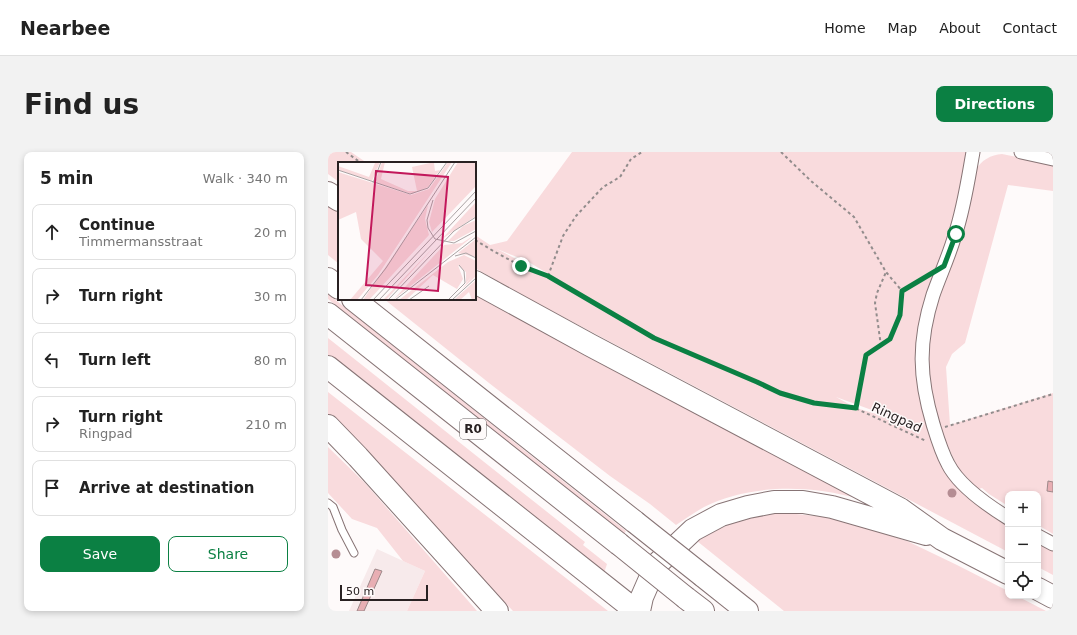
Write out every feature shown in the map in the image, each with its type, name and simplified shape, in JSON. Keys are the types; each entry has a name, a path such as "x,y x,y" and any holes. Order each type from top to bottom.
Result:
{"highway":[{"path":"328,193 338,199"},
{"path":"328,279 338,287"},
{"path":"476,283 590,345 900,509 942,538 1005,571"},
{"name":"R0","path":"354,300 747,611"},
{"name":"R0","path":"328,314 694,605"},
{"path":"328,367 636,611"},
{"path":"328,426 358,457 495,611"},
{"path":"639,611 642,597 656,565 693,530 721,515 748,507 774,502 803,502 832,507 942,538"},
{"path":"1041,591 1053,597"}],"street":[{"path":"973,152 956,234 933,296 926,322 922,353 923,379 927,404 947,463 971,492 1005,516"},
{"path":"1021,152 1053,159"},
{"path":"1041,538 1053,544"}],"lane":[{"path":"328,503 333,507 342,530 354,553"}],"path":[{"path":"346,152 360,162"},
{"path":"548,276 563,236 576,216 604,187 620,177 631,159 642,152"},
{"path":"781,152 854,217 886,272 902,291 900,315 890,339 866,355 856,408"},
{"name":"Ringpad","path":"476,241 521,266 548,276 654,338 780,393 814,403 856,408 941,448"},
{"path":"902,291 944,266"},
{"path":"881,346 875,303 877,293 886,272"},
{"path":"935,430 1053,394"}],"shaded area":[{"path":"328,152 351,152 366,162 338,162 338,181 328,174"},
{"path":"572,152 967,152 957,207 923,315 937,453 1005,521 1005,550 533,301 476,269 476,236 490,245 507,241","holes":["497,249 527,261 575,290","836,397 909,423 856,408"]},
{"path":"1002,154 1053,164 1053,191 1008,185 965,343 952,354 946,367 950,425 1053,393 1053,534 1041,527 1041,491 1005,491 1005,504 982,488 978,489 958,468 940,429 926,367 930,325 976,170 981,163 994,156"},
{"path":"328,203 338,209 338,263 328,255"},
{"path":"476,292 867,500 828,492 807,490 762,490 732,496 718,501 704,507 676,525 489,383 385,300 476,300"},
{"path":"328,294 626,531 624,534 328,299"},
{"path":"328,338 585,542 583,545 607,564 604,573 328,357"},
{"path":"328,392 608,611 513,611 328,416"},
{"path":"328,447 365,483 477,611 407,611 425,571 403,561 377,528 352,519 328,493"},
{"path":"777,513 834,518 907,541 1005,589 1005,599 1023,599 1046,611 784,611 697,541 744,519"},
{"path":"1041,544 1053,551 1053,575 1041,569"},
{"path":"377,549 425,571 407,611 349,611"}],"building":[{"path":"1048,481 1053,482 1053,492 1047,491"},
{"path":"375,569 382,571 364,611 357,611"}],"route":[{"path":"521,266 548,276 654,338 780,393 814,403 856,408 866,355 890,339 900,315 902,291 944,266 956,234"}]}
